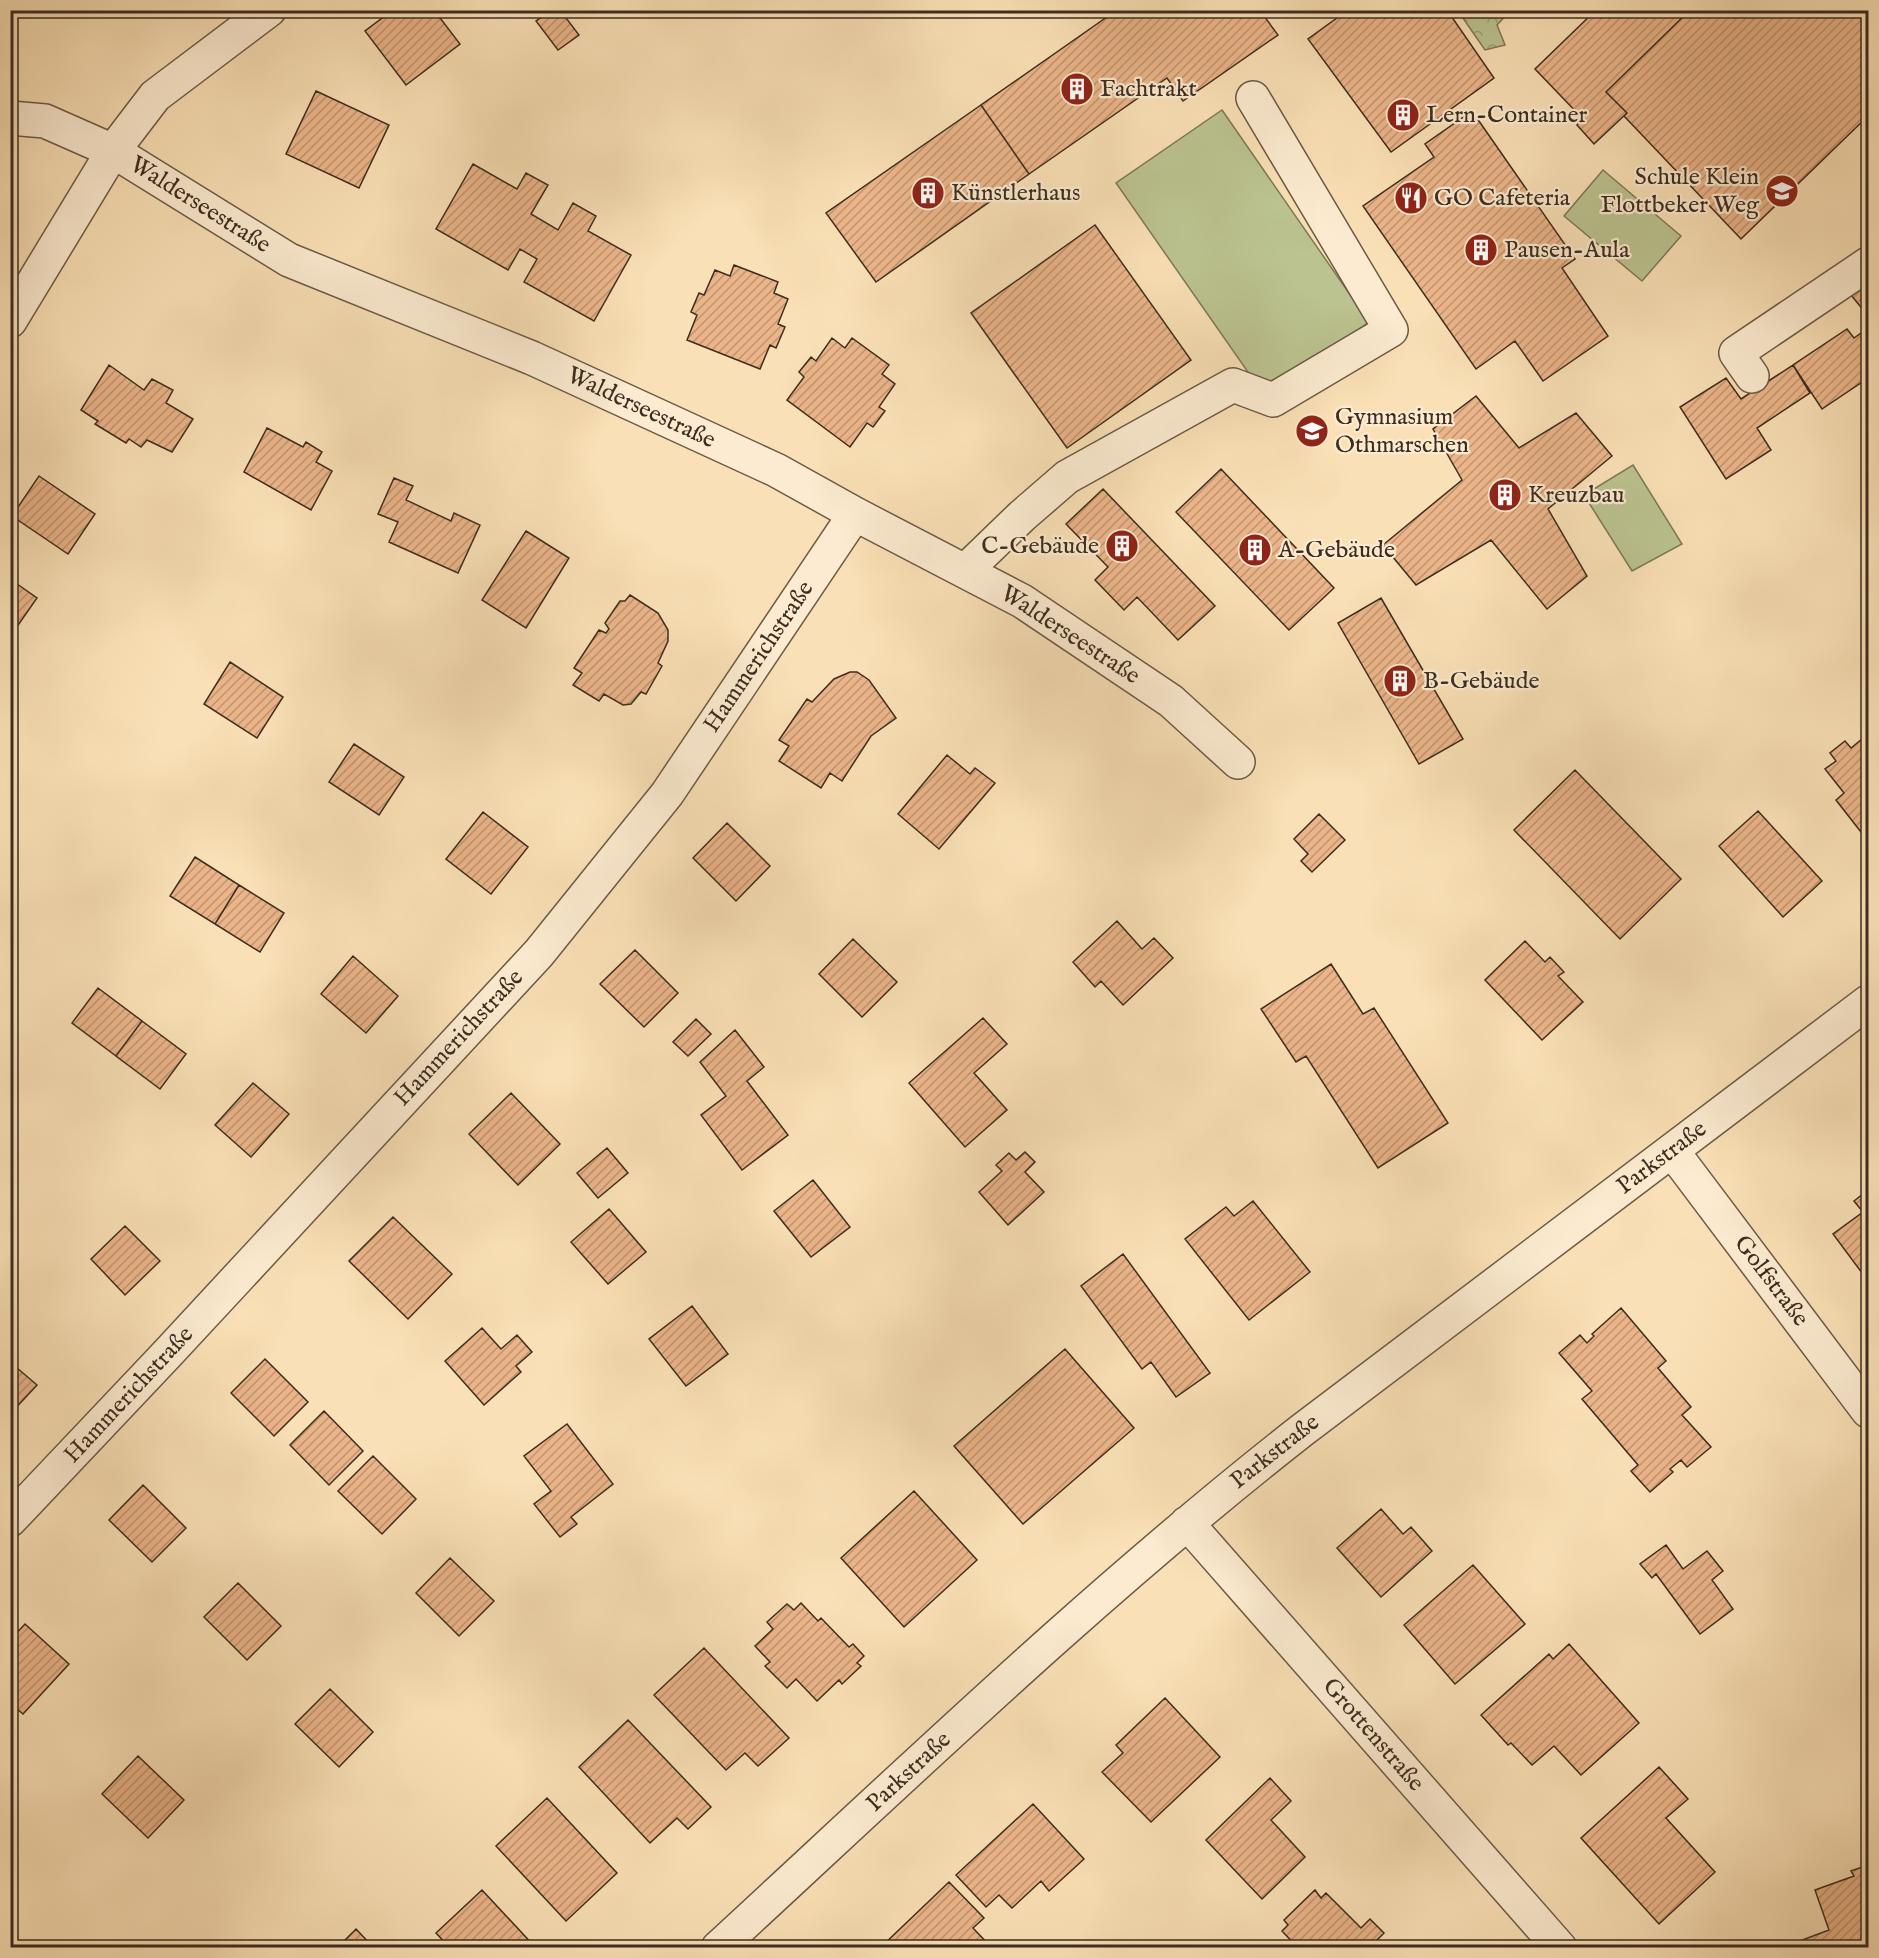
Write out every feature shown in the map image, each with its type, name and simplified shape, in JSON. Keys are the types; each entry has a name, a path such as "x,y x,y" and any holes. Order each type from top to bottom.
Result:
{"street":[{"path":"10,321 113,151 155,96 269,10"},
{"path":"965,571 1022,516 1067,477 1233,386 1273,400 1391,330 1253,98"},
{"name":"Walderseestraße","path":"10,118 45,121 113,151 289,260 532,358 776,470 1022,601 1171,701 1238,762"},
{"path":"1752,376 1737,353 1869,264"},
{"name":"Hammerichstraße","path":"10,1520 539,953 667,794 855,514"},
{"name":"Parkstraße","path":"718,1947 1077,1618 1187,1523 1301,1431 1869,1002"},
{"name":"Golfstraße","path":"1673,1152 1869,1411"},
{"name":"Grottenstraße","path":"1187,1523 1560,1947"}],"green space":[{"path":"1458,11 1510,11 1497,25 1505,45 1485,50"},
{"path":"1222,110 1369,322 1264,395 1116,183"},
{"path":"1603,170 1681,236 1642,281 1564,216"},
{"path":"1633,465 1682,544 1632,571 1584,495"}],"building":[{"path":"393,10 434,10 460,44 406,85 365,31"},
{"path":"552,10 560,10 579,35 558,50 536,21"},
{"name":"Fachtrakt","path":"1117,10 1272,10 1264,16 1278,35 1183,101 1167,78 1029,174 981,105"},
{"name":"Lern-Container","path":"1348,10 1447,10 1494,78 1391,152 1308,39"},
{"path":"1596,10 1690,10 1606,92 1627,113 1594,144 1577,125 1583,119 1535,69"},
{"path":"1690,10 1868,10 1868,116 1741,239 1624,116 1627,113 1606,92"},
{"path":"316,91 389,125 359,188 286,154"},
{"name":"Künstlerhaus","path":"981,105 1029,174 876,282 826,213"},
{"name":"Pausen-Aula","path":"1472,111 1575,259 1562,268 1608,336 1543,381 1515,341 1476,369 1363,206 1434,157 1425,144"},
{"path":"473,164 517,189 526,173 548,185 531,214 558,230 573,203 596,216 588,231 631,255 594,321 524,282 537,259 520,249 508,270 436,229"},
{"path":"1095,225 1191,360 1067,448 971,313"},
{"path":"734,265 778,282 774,293 788,299 778,324 785,327 776,348 770,345 760,369 687,340 697,315 691,312 699,293 704,295 715,270 730,276"},
{"path":"1868,273 1868,316 1847,290"},
{"path":"1868,328 1868,352 1865,354 1868,359 1868,378 1822,409 1793,365 1847,329 1854,338"},
{"path":"832,338 845,348 852,338 889,365 882,374 895,384 879,407 885,411 873,427 867,423 850,447 787,400 804,377 799,372 811,357 816,361"},
{"path":"109,365 144,390 152,379 173,390 166,403 193,419 172,452 147,440 141,447 129,439 126,443 95,424 98,421 81,410"},
{"path":"1793,365 1810,393 1757,428 1771,450 1726,479 1680,407 1726,378 1741,399"},
{"name":"Kreuzbau","path":"1476,396 1519,448 1576,413 1612,456 1548,509 1587,576 1547,609 1491,540 1416,585 1383,545 1462,480 1433,429"},
{"path":"267,428 303,447 306,442 322,452 316,462 332,471 311,510 244,472"},
{"name":"A-Gebäude","path":"1221,469 1334,588 1289,630 1176,512"},
{"path":"39,476 95,514 68,554 12,516"},
{"path":"394,478 413,486 406,500 451,521 454,513 480,525 458,573 389,542 398,522 378,514"},
{"name":"C-Gebäude","path":"1103,489 1215,606 1178,640 1137,597 1124,610 1095,580 1108,567 1066,524"},
{"path":"526,531 569,558 526,628 482,600"},
{"path":"10,579 37,598 14,631 10,629"},
{"path":"630,595 658,613 668,630 668,641 658,663 662,666 646,694 641,692 631,704 623,705 604,694 599,701 573,685 582,673 574,668 599,630 606,633 609,629 605,623 620,601 625,601"},
{"name":"B-Gebäude","path":"1381,598 1463,739 1419,764 1338,623"},
{"path":"230,662 283,697 257,738 204,704"},
{"path":"850,672 857,672 869,680 896,718 871,736 842,781 830,773 821,788 779,761 789,746 779,740 807,699 812,702 834,679"},
{"path":"1867,735 1868,841 1836,800 1844,793 1825,769 1836,761 1830,753 1845,741 1851,748"},
{"path":"354,744 404,777 379,815 329,782"},
{"path":"947,755 970,774 975,768 995,783 939,849 898,814"},
{"path":"1575,770 1681,879 1620,939 1514,830"},
{"path":"1758,811 1822,881 1783,917 1719,846"},
{"path":"483,812 528,847 491,894 446,859"},
{"path":"1319,814 1345,840 1312,872 1301,861 1308,854 1294,839"},
{"path":"727,823 770,866 736,901 693,858"},
{"path":"195,857 239,885 215,924 170,896"},
{"path":"239,885 284,913 260,952 215,924"},
{"path":"1117,921 1142,949 1154,938 1173,958 1123,1005 1101,981 1095,987 1073,962"},
{"path":"853,939 897,982 862,1017 819,974"},
{"path":"1525,941 1545,962 1550,957 1564,972 1558,976 1583,1002 1542,1040 1485,980"},
{"path":"635,950 678,993 644,1027 600,984"},
{"path":"353,956 398,996 366,1033 321,994"},
{"path":"1331,964 1363,1014 1374,1008 1448,1123 1378,1168 1306,1056 1296,1062 1261,1009"},
{"path":"98,988 142,1021 116,1056 72,1023"},
{"path":"983,1018 1007,1044 974,1073 1007,1110 965,1147 909,1083"},
{"path":"696,1019 711,1034 688,1056 673,1042"},
{"path":"142,1021 186,1054 160,1089 116,1056"},
{"path":"735,1030 764,1067 747,1081 788,1135 742,1170 701,1115 726,1096 700,1062"},
{"path":"253,1083 289,1114 251,1157 215,1125"},
{"path":"511,1093 560,1144 518,1185 469,1134"},
{"path":"607,1148 628,1173 598,1198 577,1173"},
{"path":"1025,1152 1035,1162 1025,1172 1044,1192 1008,1225 979,1192 1002,1171 996,1165 1009,1153 1016,1160"},
{"path":"813,1180 850,1227 811,1257 774,1211"},
{"path":"1868,1190 1868,1281 1833,1234 1863,1212 1854,1201"},
{"path":"1253,1201 1310,1272 1249,1320 1185,1239 1226,1207 1234,1216"},
{"path":"609,1209 646,1252 608,1284 571,1242"},
{"path":"393,1217 452,1274 408,1319 349,1261"},
{"path":"125,1226 160,1261 125,1295 91,1259"},
{"path":"1123,1254 1210,1373 1176,1397 1151,1362 1142,1369 1081,1286"},
{"path":"692,1306 728,1354 686,1386 649,1339"},
{"path":"1621,1308 1666,1361 1658,1368 1691,1407 1682,1415 1711,1447 1687,1467 1681,1460 1670,1469 1673,1472 1650,1492 1631,1471 1638,1465 1582,1399 1592,1391 1559,1353 1580,1335 1587,1343 1594,1336 1592,1334"},
{"path":"482,1328 501,1349 517,1335 532,1352 516,1366 521,1372 484,1405 445,1361"},
{"path":"1065,1349 1134,1428 1023,1524 954,1446"},
{"path":"265,1359 308,1402 274,1436 231,1393"},
{"path":"10,1362 37,1385 10,1414"},
{"path":"324,1411 363,1451 329,1485 290,1445"},
{"path":"567,1424 613,1484 571,1517 577,1524 560,1537 534,1504 551,1491 524,1456"},
{"path":"373,1456 416,1499 382,1534 338,1491"},
{"path":"143,1485 186,1528 152,1562 109,1520"},
{"path":"914,1491 977,1560 904,1627 841,1558"},
{"path":"1381,1509 1403,1534 1411,1527 1432,1551 1381,1597 1337,1548"},
{"path":"1666,1545 1683,1569 1707,1551 1723,1571 1712,1580 1733,1609 1700,1634 1656,1574 1652,1578 1640,1564"},
{"path":"450,1558 494,1601 459,1636 416,1593"},
{"path":"1473,1565 1525,1624 1455,1684 1404,1625"},
{"path":"238,1583 281,1626 247,1660 204,1617"},
{"path":"801,1603 818,1621 821,1618 849,1647 853,1644 864,1656 857,1663 861,1666 842,1684 839,1680 817,1701 796,1679 787,1688 765,1666 770,1662 755,1646 773,1629 767,1622 787,1604 794,1610"},
{"path":"25,1624 69,1664 23,1714 10,1703 10,1640"},
{"path":"1569,1644 1639,1723 1581,1775 1554,1746 1532,1765 1511,1743 1508,1745 1481,1715 1549,1654 1553,1659"},
{"path":"704,1648 789,1738 758,1766 745,1753 726,1770 654,1695"},
{"path":"330,1689 373,1732 339,1767 295,1724"},
{"path":"1165,1698 1220,1757 1151,1822 1102,1772 1123,1753 1116,1745"},
{"path":"628,1720 711,1807 688,1829 677,1818 650,1843 579,1767"},
{"path":"138,1756 184,1800 148,1838 102,1794"},
{"path":"1659,1767 1688,1799 1666,1818 1715,1872 1659,1924 1581,1838"},
{"path":"1270,1778 1291,1801 1271,1820 1305,1857 1262,1899 1206,1840"},
{"path":"547,1798 617,1873 566,1921 496,1846"},
{"path":"1033,1804 1084,1859 1049,1891 1041,1881 1012,1908 999,1895 986,1907 956,1875"},
{"path":"1868,1865 1868,1948 1781,1948 1829,1930 1815,1890 1854,1876 1851,1871"},
{"path":"949,1882 984,1918 973,1928 992,1948 880,1948"},
{"path":"482,1890 536,1948 450,1948 436,1933"},
{"path":"1315,1890 1321,1898 1326,1893 1361,1928 1370,1919 1384,1933 1369,1948 1298,1948 1282,1931 1288,1925 1284,1920"},
{"path":"356,1929 374,1948 337,1948"}],"place":[{"name":"Fachtrakt","path":"1077,89"},
{"name":"Lern-Container","path":"1403,115"},
{"name":"Schule Klein Flottbeker Weg","path":"1782,191"},
{"name":"Künstlerhaus","path":"928,193"},
{"name":"GO Cafeteria","path":"1411,198"},
{"name":"Pausen-Aula","path":"1481,250"},
{"name":"Gymnasium Othmarschen","path":"1312,431"},
{"name":"Kreuzbau","path":"1505,495"},
{"name":"C-Gebäude","path":"1122,546"},
{"name":"A-Gebäude","path":"1255,550"},
{"name":"B-Gebäude","path":"1400,681"}]}
